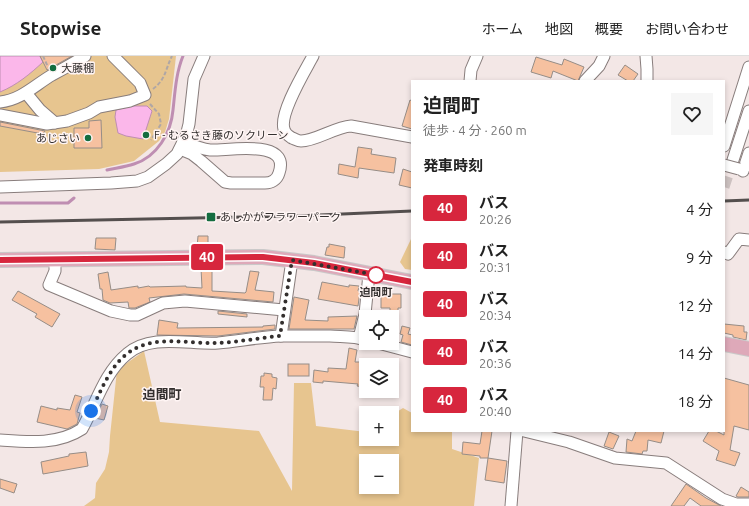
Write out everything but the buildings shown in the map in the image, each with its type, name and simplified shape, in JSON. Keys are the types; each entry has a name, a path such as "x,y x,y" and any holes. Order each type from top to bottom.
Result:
{"main road":[{"path":"0,260 218,256 263,257 292,260 411,282"},
{"path":"725,344 749,349"}],"street":[{"path":"0,102 9,101 26,93 52,75 85,56"},
{"path":"0,115 47,124 55,123 67,121 89,113 99,107 130,101 145,95 140,83 113,56"},
{"path":"0,186 137,181 156,172 177,154 182,145 189,124 194,79 204,56"},
{"path":"313,56 288,106 284,121 284,129 288,136 297,140 305,140 351,126 411,137"},
{"path":"470,80 471,70 477,56"},
{"path":"586,80 599,66 604,56"},
{"path":"646,56 648,69 647,80"},
{"path":"725,140 728,122 749,67"},
{"path":"26,93 40,110 55,123"},
{"path":"738,168 749,111"},
{"path":"182,145 210,150 260,149 272,151 278,156 281,165 279,175 270,183 224,182 182,145"},
{"path":"738,168 749,153"},
{"path":"725,252 728,254 744,240"},
{"path":"55,260 55,271 49,285 121,314 137,315 158,304 175,301 284,310"},
{"path":"280,336 292,260"},
{"path":"365,310 369,274"},
{"path":"0,440 46,441 62,438 82,429 108,377 116,365 135,348 144,344 175,341 216,343 280,336 359,339"},
{"path":"399,349 411,352"},
{"path":"511,506 516,432"},
{"path":"528,432 569,442 615,458 666,463 722,498 736,504 749,504"}],"path":[{"path":"151,140 161,124 159,114 145,95 160,84 166,75 167,66 172,56"}],"shaded area":[{"path":"0,56 176,56 169,119 165,132 159,141 134,161 99,169 0,172"},
{"path":"0,56 40,56 43,62 23,79 0,92"},
{"path":"132,106 147,106 152,111 143,139 118,133 115,117 116,110"},
{"path":"411,239 411,270 405,269 400,262"},
{"path":"144,351 160,422 259,431 292,491 294,383 311,383 316,426 359,431 359,446 399,446 399,411 403,408 411,412 411,432 452,432 452,449 479,458 474,506 84,506 95,498 96,483 105,469 109,452 117,370"}],"waterway":[{"path":"107,170 142,161 150,156 161,143 166,135 172,119 177,76 183,56"},
{"path":"0,203 68,203 74,198"}],"tunnel":[{"path":"725,184 733,160"}],"railway":[{"path":"725,201 749,200"},
{"path":"0,222 296,216 411,211"}],"bus line":[{"name":"40","path":"0,260 218,256 263,257 314,263 411,282"}],"place":[{"name":"大藤棚","path":"53,68"},
{"name":"F - むるさき藤のソクリーン","path":"146,135"},
{"name":"あじさい","path":"88,138"},
{"name":"あしかがフラワーパーク","path":"211,217"},
{"name":"迫間町","path":"376,275"}],"district":[{"name":"迫間町","path":"162,394"}],"route":[{"path":"91,411 108,377 116,365 127,354 144,344 175,341 216,343 280,336 292,260 376,275"}]}
